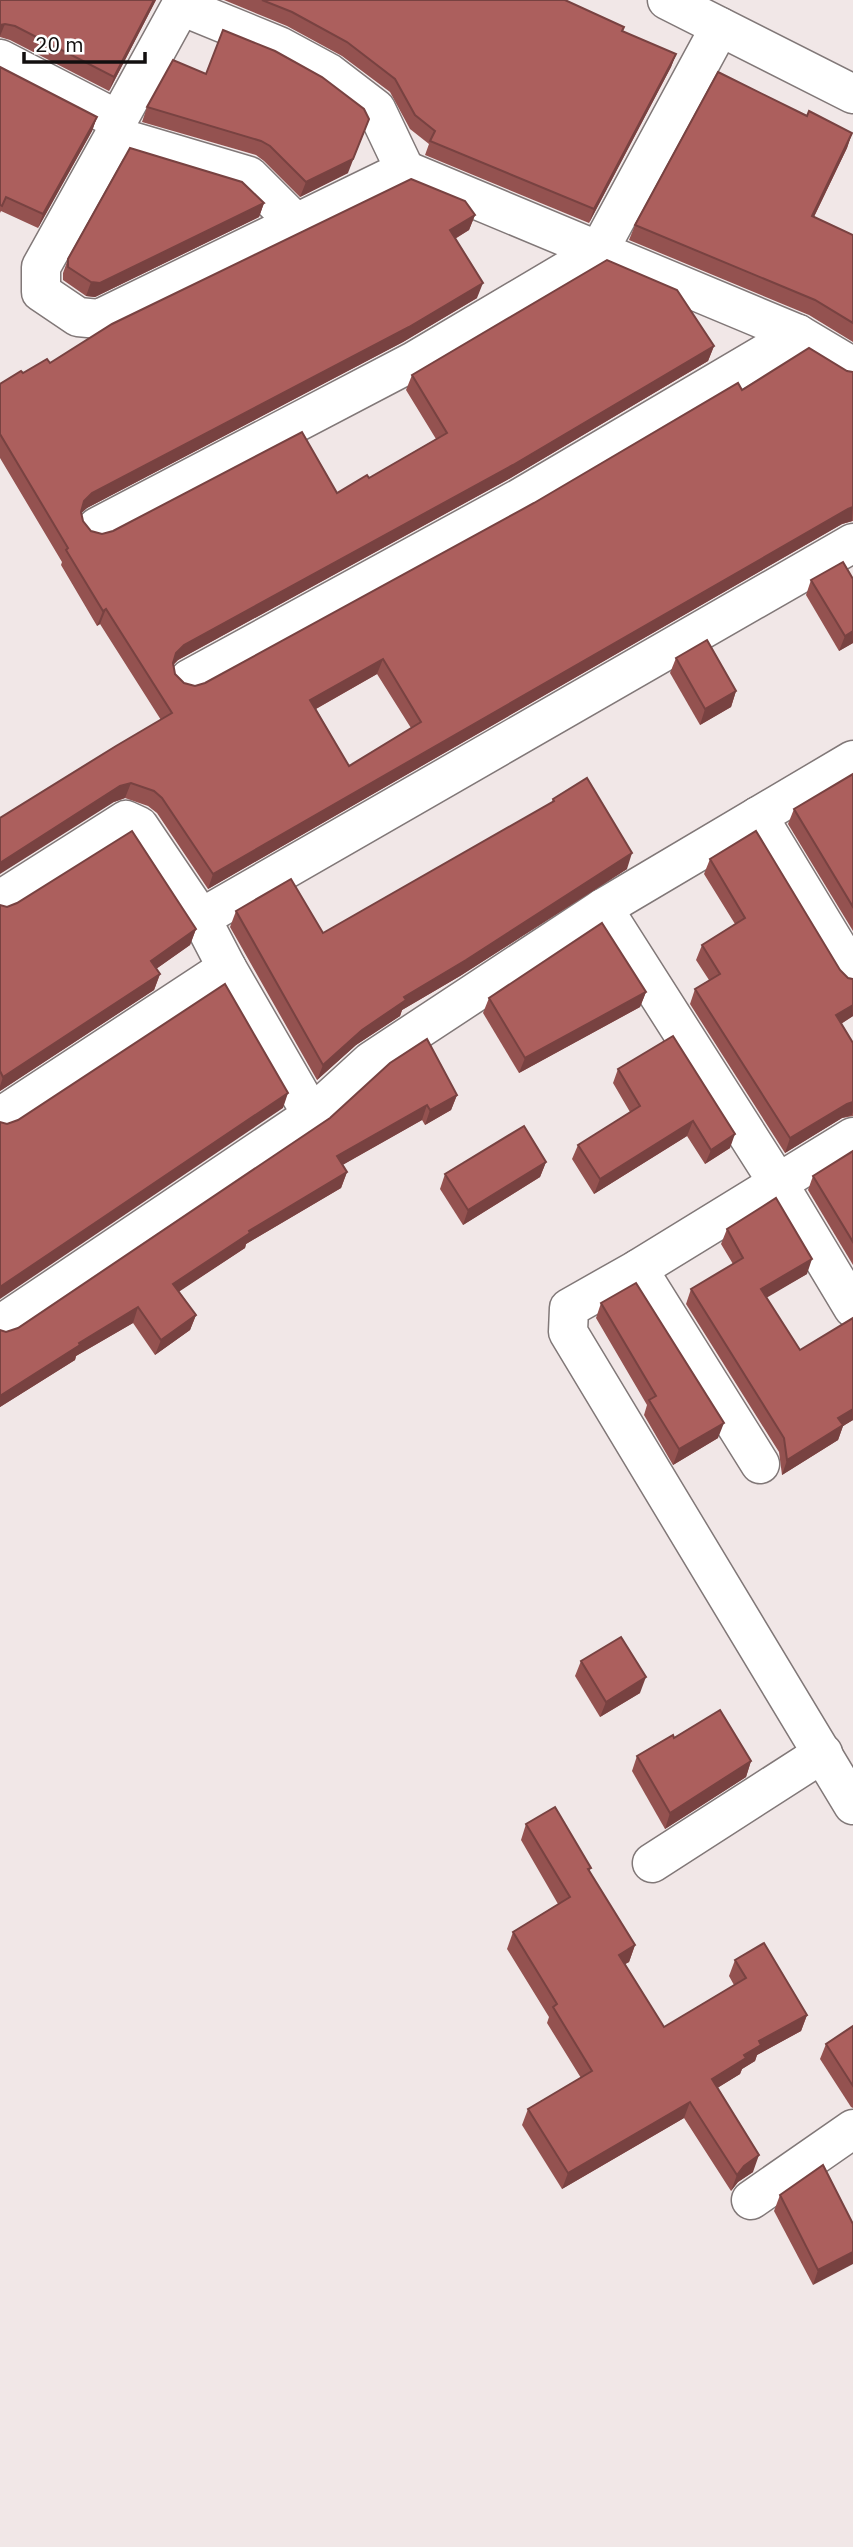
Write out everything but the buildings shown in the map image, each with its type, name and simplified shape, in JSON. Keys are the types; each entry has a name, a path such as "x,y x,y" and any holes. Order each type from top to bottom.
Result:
{"street":[{"path":"667,0 853,94"},
{"path":"405,170 99,319 78,317 41,292 41,267 182,3 279,46 329,73 376,109 405,170 798,334 853,367"},
{"path":"97,527 414,361 598,252 720,27"},
{"path":"0,59 116,128 249,176 297,224"},
{"path":"189,679 519,499 798,334"},
{"path":"201,918 853,543"},
{"path":"0,1325 312,1115 371,1060 603,908 853,760"},
{"path":"758,816 853,973"},
{"path":"0,900 126,820 139,826 201,918 312,1115"},
{"path":"603,908 778,1183 853,1308"},
{"path":"0,1117 227,968"},
{"path":"853,1137 638,1269 569,1308 568,1332 853,1805"},
{"path":"638,1269 760,1464"},
{"path":"652,1863 823,1753"},
{"path":"751,2200 853,2129"}]}
